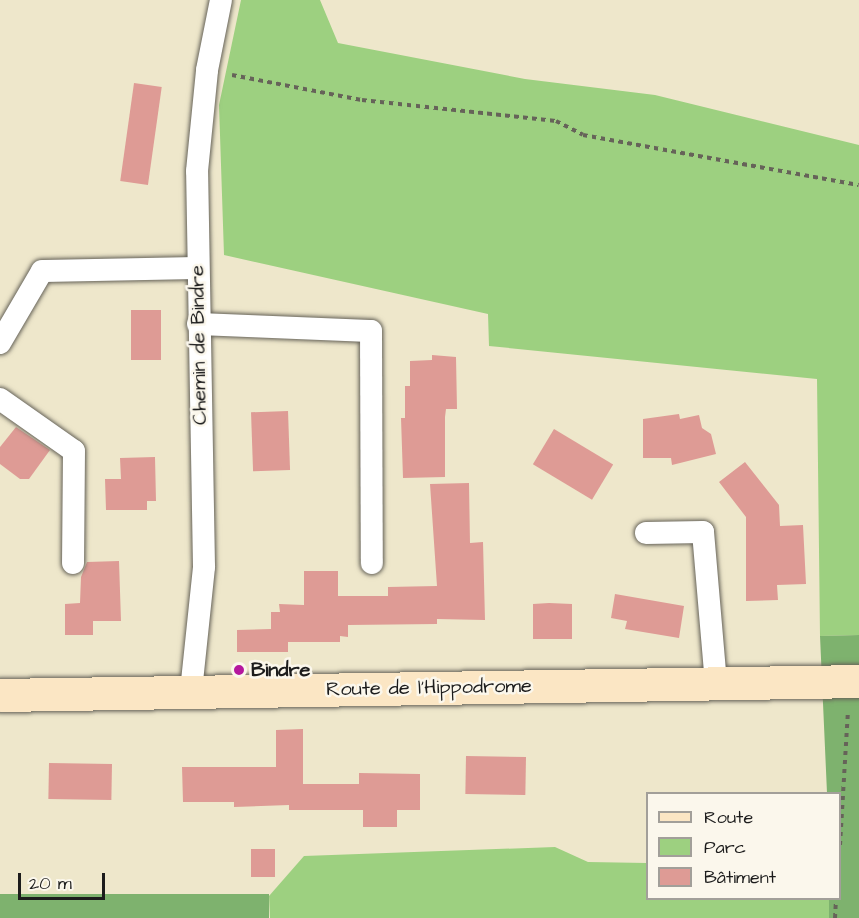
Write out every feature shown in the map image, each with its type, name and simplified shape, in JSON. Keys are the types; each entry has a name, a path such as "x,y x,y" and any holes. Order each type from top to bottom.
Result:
{"main road":[{"name":"Route de l'Hippodrome","path":"0,695 854,681"}],"street":[{"name":"Chemin de Bindre","path":"191,692 204,567 197,171 207,70 221,0"},
{"path":"0,343 42,271 198,268"},
{"path":"198,324 371,331 372,563"},
{"path":"0,399 74,451 73,563"},
{"path":"646,533 703,532 716,683"}],"path":[{"path":"207,70 362,100 556,121 583,135 859,185"},
{"path":"841,833 854,681"},
{"path":"835,918 836,900"}],"green space":[{"path":"241,0 320,0 338,43 525,79 655,95 859,145 859,635 820,636 817,379 489,346 488,314 224,255 219,105"},
{"path":"859,635 859,918 829,918 829,900 841,900 841,792 827,792 820,636"},
{"path":"555,847 588,862 646,863 646,900 829,900 829,918 270,918 269,896 304,856"},
{"path":"0,894 269,894 269,918 0,918"}],"building":[{"path":"134,83 162,87 148,185 120,181"},
{"path":"131,310 161,310 161,360 131,360"},
{"path":"432,355 456,357 457,409 446,409 445,477 403,478 401,418 405,418 405,386 410,386 410,361 432,360"},
{"path":"288,411 290,470 253,471 251,412"},
{"path":"679,414 680,419 699,415 702,428 711,434 716,454 672,465 671,458 643,458 643,419"},
{"path":"16,427 50,450 29,479 20,479 0,464 0,447"},
{"path":"554,429 613,465 592,500 533,464"},
{"path":"155,457 156,501 147,501 147,510 106,510 105,479 121,479 120,458"},
{"path":"745,462 779,505 780,526 803,525 806,584 777,585 778,600 746,601 746,517 719,482"},
{"path":"469,483 470,543 483,542 485,620 437,619 437,624 348,625 348,637 340,636 340,642 288,642 288,652 237,652 237,630 271,629 271,612 280,612 279,604 304,605 304,571 338,571 338,596 388,596 388,587 437,586 430,484"},
{"path":"119,561 121,621 93,621 93,635 65,635 65,604 80,603 81,577 87,562"},
{"path":"615,594 684,606 679,638 625,629 627,621 611,618"},
{"path":"533,604 572,604 572,639 533,639"},
{"path":"303,729 303,784 359,784 359,773 420,774 420,810 397,810 397,827 363,827 363,810 289,810 289,805 234,807 234,802 183,802 182,767 276,767 276,730"},
{"path":"466,756 526,757 525,795 465,794"},
{"path":"49,763 112,764 111,800 48,799"},
{"path":"251,849 275,849 275,877 251,877"}],"place":[{"name":"Bindre","path":"239,670"}]}
